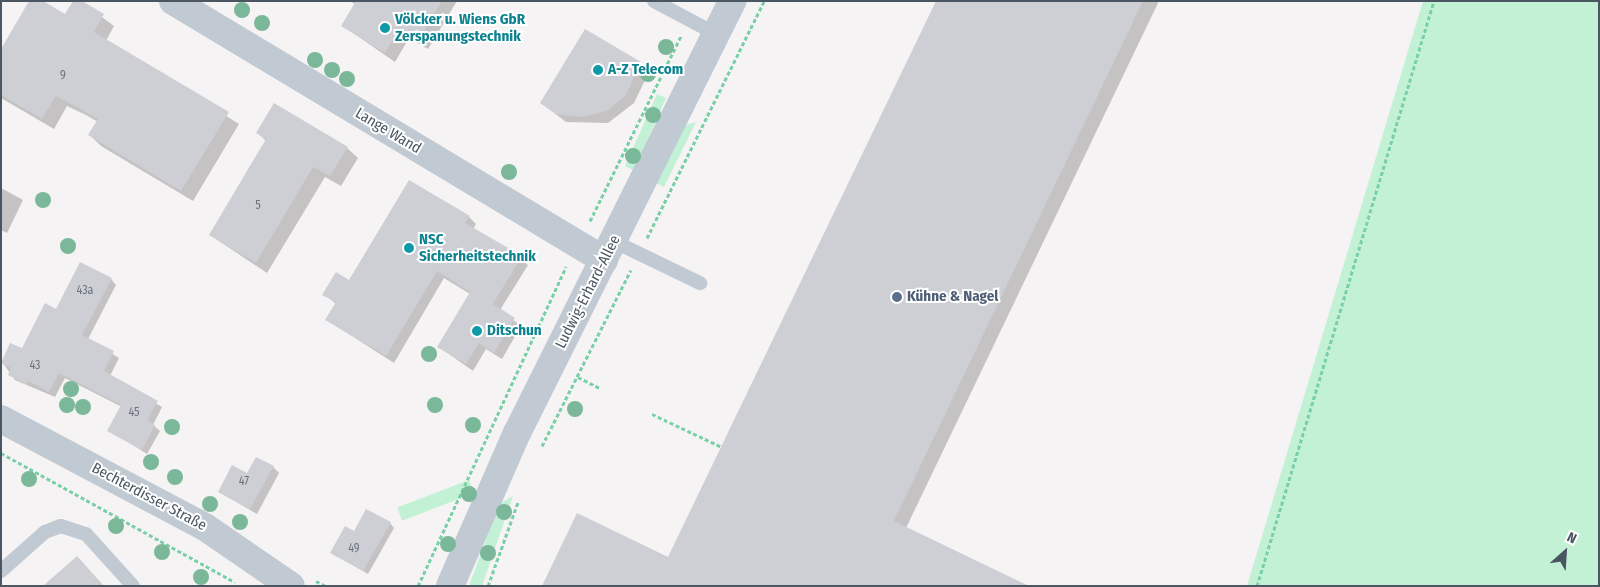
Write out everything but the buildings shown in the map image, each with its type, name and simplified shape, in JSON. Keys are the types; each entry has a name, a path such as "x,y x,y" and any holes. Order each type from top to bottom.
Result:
{"street":[{"name":"Lange Wand","path":"173,1 608,251"},
{"name":"Ludwig-Erhard-Allee","path":"450,586 517,432 732,1"},
{"name":"Bechterdisser Straße","path":"1,419 205,527 291,586"}],"lane":[{"path":"654,1 688,22 716,34"},
{"path":"608,251 639,253 700,283"},
{"path":"1,570 45,532 61,526 86,534 133,586"}],"path":[{"path":"540,450 764,1"},
{"path":"1257,586 1434,1"},
{"path":"590,220 688,22"},
{"path":"578,377 600,388"},
{"path":"652,414 722,448"},
{"path":"1,452 242,586"},
{"path":"488,586 519,498"},
{"path":"318,580 326,586"}],"green space":[{"path":"1423,1 1599,1 1599,586 1247,586"},
{"path":"657,94 666,98 634,170 625,166"},
{"path":"696,122 664,187 656,183 683,126"},
{"path":"469,480 474,493 402,521 397,508"},
{"path":"513,496 482,586 469,586 499,504"}],"place":[{"name":"Völcker u. Wiens GbR Zerspanungstechnik","path":"385,28"},
{"name":"A-Z Telecom","path":"598,70"},
{"name":"NSC Sicherheitstechnik","path":"409,248"},
{"name":"Kühne & Nagel","path":"897,297"},
{"name":"Ditschun","path":"477,331"}]}
